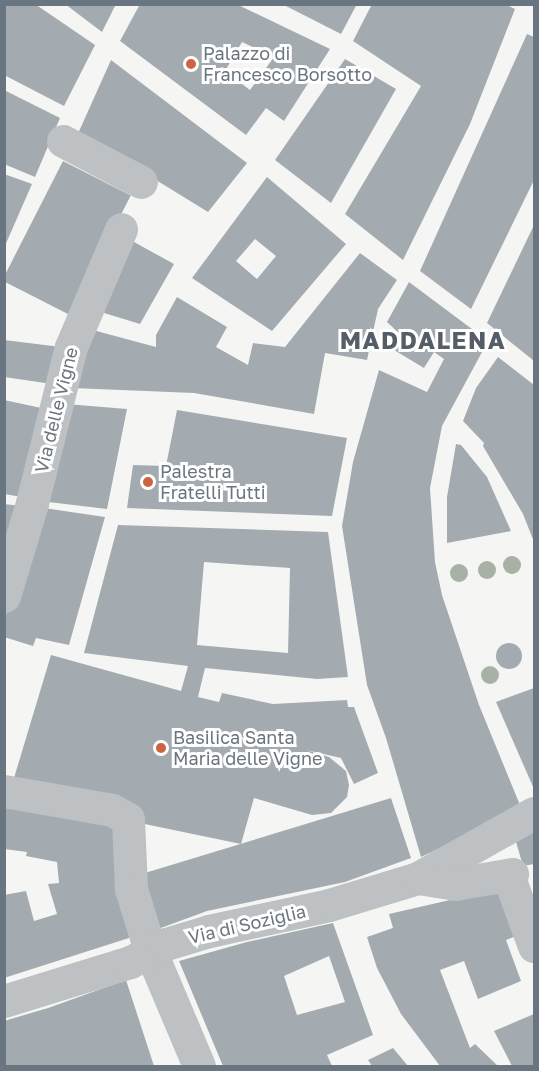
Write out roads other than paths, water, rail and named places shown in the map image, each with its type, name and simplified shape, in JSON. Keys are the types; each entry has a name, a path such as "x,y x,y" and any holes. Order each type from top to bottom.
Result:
{"street":[{"path":"63,141 141,182"},
{"name":"Via delle Vigne","path":"4,596 32,503 70,347 121,229"},
{"path":"5,791 112,810 128,819 132,850 131,889 158,947 199,1066"},
{"path":"418,878 498,831 534,813"},
{"path":"418,878 455,884 510,874 534,946"},
{"name":"Via di Soziglia","path":"4,1000 130,962 158,947 209,931 329,905 418,878"}],"place":[{"name":"Palazzo di Francesco Borsotto","path":"191,64"},
{"name":"Palestra Fratelli Tutti","path":"148,482"},
{"name":"Basilica Santa Maria delle Vigne","path":"161,748"}],"district":[{"name":"MADDALENA","path":"423,340"}]}
